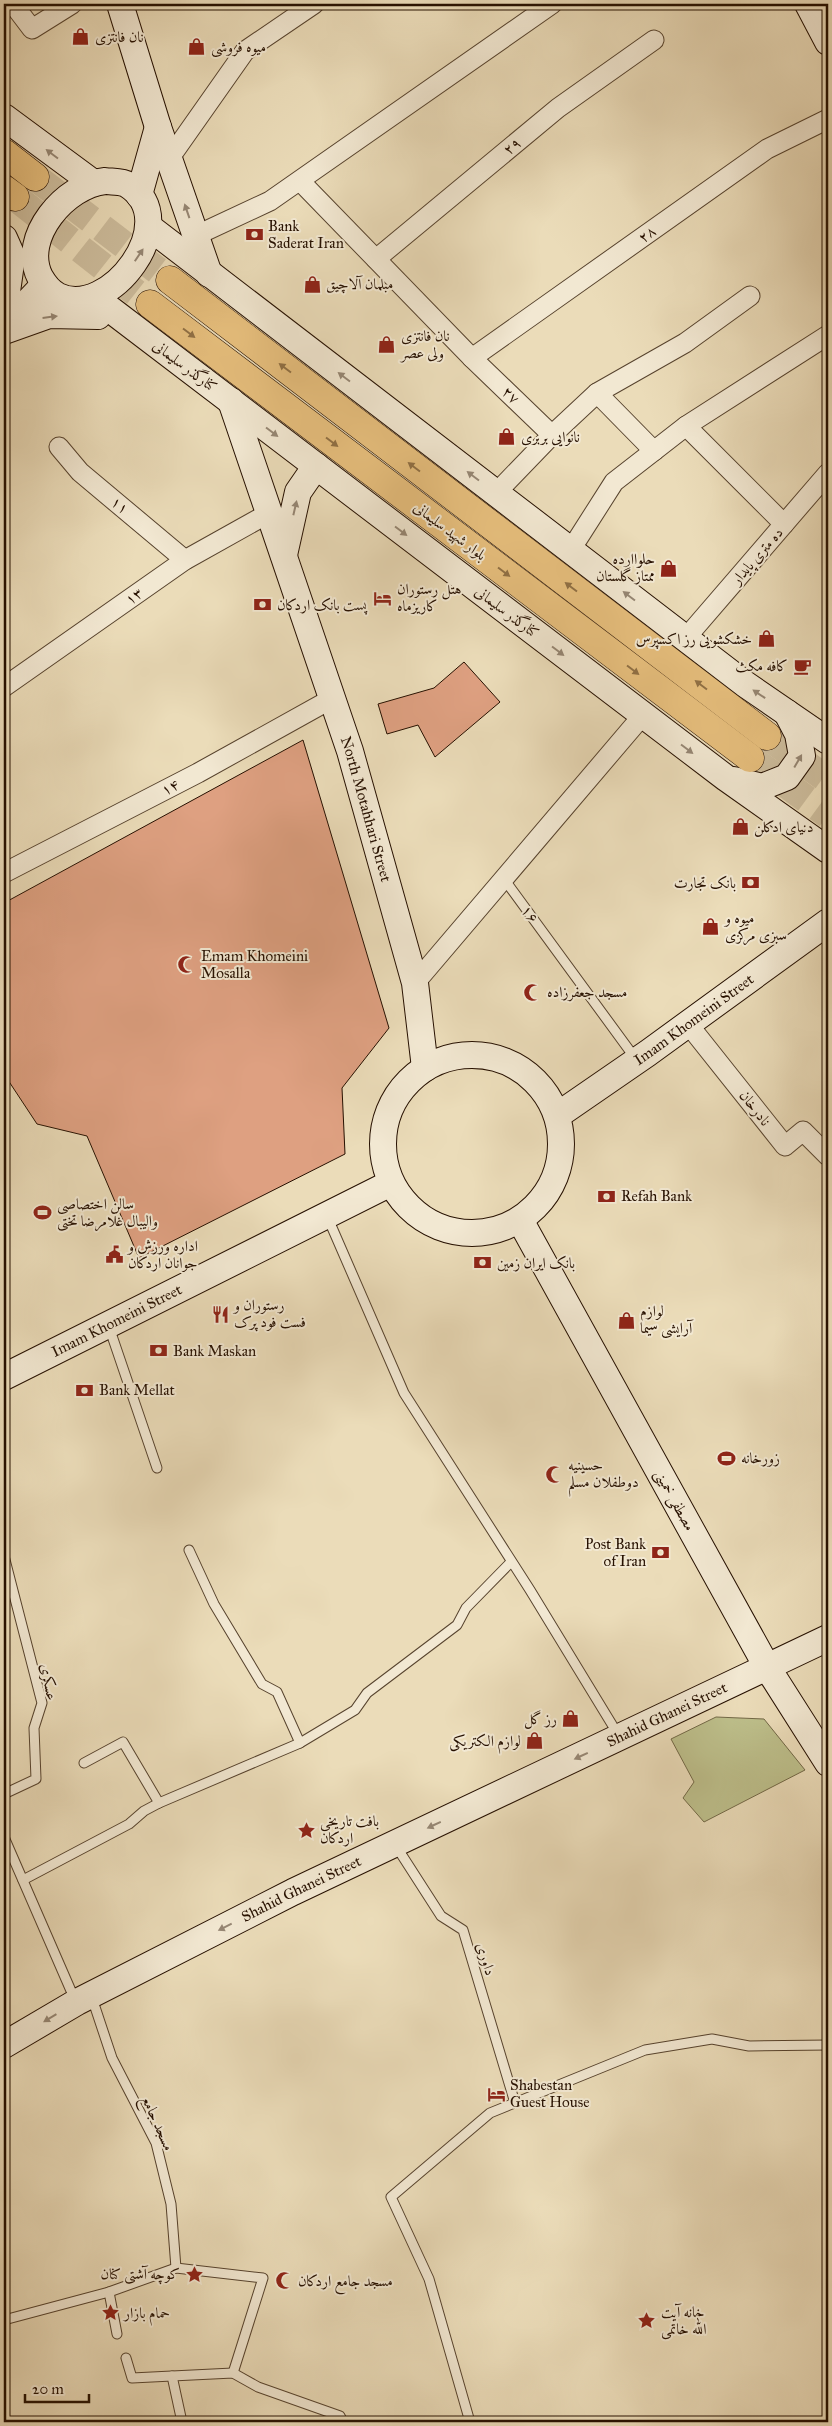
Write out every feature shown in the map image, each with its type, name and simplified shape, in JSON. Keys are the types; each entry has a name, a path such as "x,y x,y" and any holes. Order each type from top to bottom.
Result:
{"main road":[{"path":"120,4 158,127 209,274"},
{"path":"808,4 828,42"},
{"path":"4,118 92,182"},
{"path":"139,195 158,127"},
{"path":"4,153 35,177"},
{"path":"105,181 126,184 139,195 147,212 149,227 143,249 130,268 115,284 94,297 74,300 58,296 44,285 35,267 35,250 43,227 58,207 92,182 105,181"},
{"path":"4,227 35,250"},
{"path":"149,227 685,639 828,741"},
{"path":"4,238 12,256 4,313"},
{"name":"بلوار شهید سلیمانی","path":"170,280 767,736"},
{"path":"4,327 44,285"},
{"name":"کنارگذر سلیمانی","path":"94,297 642,715 726,778 828,850"},
{"name":"بلوار شهید سلیمانی","path":"150,304 750,758"},
{"path":"4,331 49,315 123,319"},
{"name":"North Motahhari Street","path":"231,401 333,698 415,983 425,1068"},
{"path":"284,556 298,492 316,466"},
{"path":"726,778 762,787 787,777 802,756 798,734 787,713"},
{"name":"Imam Khomeini Street","path":"558,1115 688,1024 828,922"},
{"path":"476,1054 503,1059 526,1072 545,1091 558,1115 562,1144 557,1174 543,1200 520,1220 492,1232 462,1233 433,1225 408,1207 391,1183 384,1158 383,1132 391,1106 405,1085 425,1068 450,1057 476,1054"},
{"name":"Imam Khomeini Street","path":"4,1377 391,1183"},
{"name":"مصطفی خمینی","path":"520,1220 767,1667 826,1756"},
{"name":"Shahid Ghanei Street","path":"4,2045 84,1999 293,1892 828,1638"}],"street":[{"path":"13,4 32,29 72,4"},
{"path":"169,159 245,51 314,4"},
{"path":"195,236 270,201 552,4"},
{"name":"۲۹","path":"376,259 558,108 654,40"},
{"name":"۲۸","path":"472,358 767,149 828,119"},
{"name":"۲۷","path":"300,181 472,358 552,435"},
{"path":"496,493 552,435 597,393 685,343 750,296"},
{"path":"570,551 614,482 686,426 828,336"},
{"path":"597,393 654,451"},
{"path":"686,426 784,524"},
{"name":"۱۱","path":"59,447 80,472 185,560"},
{"name":"ده متری پایدار","path":"685,639 828,473"},
{"name":"۱۳","path":"4,687 185,560 269,513"},
{"name":"۱۴","path":"4,873 198,773 333,698"},
{"path":"415,983 642,715"},
{"name":"نادرخان","path":"688,1024 785,1146 803,1131 828,1156"}],"lane":[{"name":"۱۶","path":"504,878 637,1060"},
{"path":"326,1215 404,1393 620,1738"},
{"path":"108,1324 157,1468"},
{"path":"189,1550 214,1604 262,1684 277,1692 300,1744"},
{"name":"عسکری","path":"4,1556 42,1703 34,1728 36,1779 4,1794"},
{"path":"23,1880 129,1824 144,1811 159,1803 300,1744 355,1710 367,1693 457,1625 466,1608 511,1562"},
{"path":"84,1763 123,1742 159,1803"},
{"path":"4,1837 23,1880 84,1999"},
{"name":"داوری","path":"394,1844 441,1916 463,1930 515,2103"},
{"name":"مسجد جامع","path":"84,1999 156,2143 171,2204 176,2268"},
{"path":"470,2422 429,2279 391,2196 490,2113 645,2050 712,2039 749,2046 828,2045"},
{"path":"4,2320 109,2292 176,2268 263,2278 233,2373"},
{"path":"109,2292 117,2334"},
{"path":"126,2358 132,2378 233,2373 258,2387 340,2416 342,2422"},
{"path":"172,2376 182,2422"}],"green space":[{"path":"716,1717 764,1719 805,1770 704,1822 683,1798 694,1782 671,1739"}],"building":[{"path":"464,662 500,702 435,757 418,725 387,734 378,704 434,688"},
{"name":"Emam Khomeini Mosalla","path":"303,740 389,1028 342,1088 345,1154 139,1258 87,1136 37,1124 4,1074 4,903"}],"tunnel":[{"path":"35,177 170,280"},
{"path":"15,197 150,304"},
{"path":"767,736 828,780"},
{"path":"750,758 828,815"}],"place":[{"name":"نان فانتزی","path":"81,37"},
{"name":"میوه فروشی","path":"197,47"},
{"name":"Bank Saderat Iran","path":"254,235"},
{"name":"مبلمان آلاچیق","path":"312,284"},
{"name":"نان فانتزی ولی عصر","path":"387,345"},
{"name":"نانوایی بربری","path":"507,437"},
{"name":"حلواارده ممتاز گلستان","path":"669,568"},
{"name":"هتل رستوران کاریزماه","path":"383,598"},
{"name":"پست بانک اردکان","path":"263,605"},
{"name":"خشکشویی رز اکسپرس","path":"766,639"},
{"name":"کافه مکث","path":"802,666"},
{"name":"دنیای ادکلن","path":"740,827"},
{"name":"بانک تجارت","path":"750,883"},
{"name":"میوه و سبزی مرکزی","path":"711,927"},
{"name":"Emam Khomeini Mosalla","path":"187,965"},
{"name":"مسجد جعفرزاده","path":"533,992"},
{"name":"Refah Bank","path":"607,1196"},
{"name":"سالن اختصاصی والیبال غلامرضا تختی","path":"43,1213"},
{"name":"اداره ورزش و جوانان اردکان","path":"114,1255"},
{"name":"بانک ایران زمین","path":"483,1263"},
{"name":"رستوران و فست فود پرک","path":"220,1314"},
{"name":"لوازم آرایشی سیما","path":"626,1320"},
{"name":"Bank Maskan","path":"159,1351"},
{"name":"Bank Mellat","path":"85,1390"},
{"name":"زورخانه","path":"727,1458"},
{"name":"حسینیه دوطفلان مسلم","path":"554,1474"},
{"name":"Post Bank of Iran","path":"660,1553"},
{"name":"رز گل","path":"571,1719"},
{"name":"لوازم الکتریکی","path":"535,1741"},
{"name":"بافت تاریخی اردکان","path":"306,1830"},
{"name":"Shabestan Guest House","path":"496,2094"},
{"name":"کوچه آشتی کنان","path":"194,2274"},
{"name":"مسجد جامع اردکان","path":"284,2281"},
{"name":"حمام بازار","path":"110,2313"},
{"name":"خانه آیت الله خاتمی","path":"647,2321"}]}
